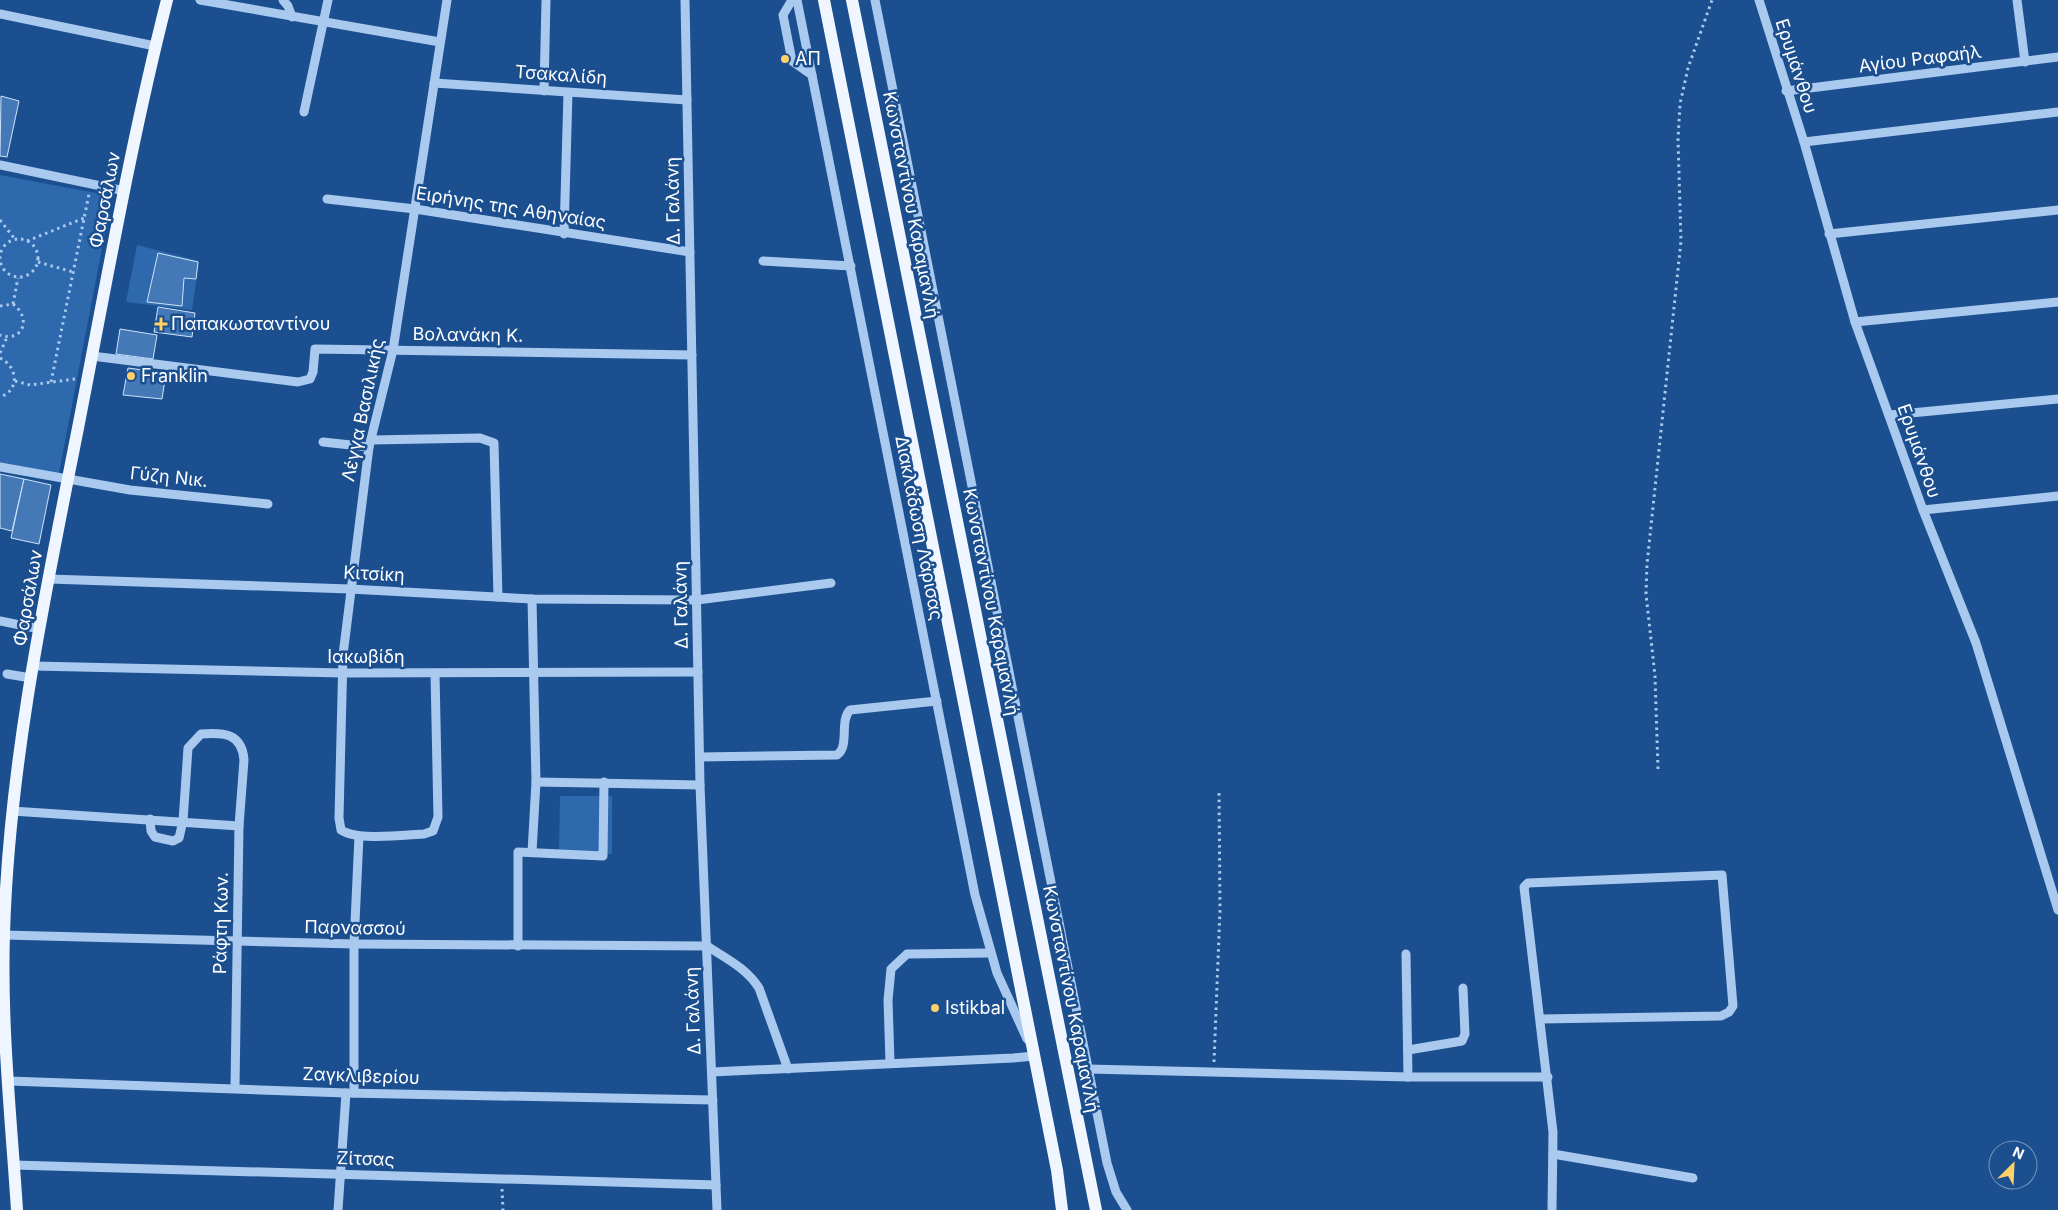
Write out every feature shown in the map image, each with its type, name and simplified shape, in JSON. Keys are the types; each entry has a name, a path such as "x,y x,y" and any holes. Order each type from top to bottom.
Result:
{"main road":[{"name":"Φαρσάλων","path":"17,1210 4,1001 3,878 32,672 49,579 125,191 155,46 167,0"},
{"path":"824,0 1057,1170 1062,1210"},
{"name":"Κωνσταντίνου Καραμανλή","path":"852,0 1096,1210"}],"street":[{"path":"200,0 292,18 440,42"},
{"path":"283,0 288,6 292,18"},
{"path":"304,112 328,0"},
{"name":"Λέγγα Βασιλικής","path":"359,836 341,830 339,818 343,673 350,588 370,443 393,350 447,0"},
{"path":"544,91 546,0"},
{"name":"Δ. Γαλάνη","path":"685,0 700,785 717,1210"},
{"path":"792,0 783,16 792,61 812,74"},
{"name":"Διακλάδωση Λάρισας","path":"797,0 975,895 990,953 1034,1056"},
{"path":"875,0 1088,1070 1111,1179 1127,1210"},
{"name":"Ερυμάνθου","path":"1759,0 1786,91 1804,142 1855,322 1923,510 1976,643 2058,910"},
{"path":"2017,0 2025,62"},
{"path":"0,14 155,46"},
{"name":"Αγίου Ραφαήλ","path":"1786,91 2058,57"},
{"name":"Τσακαλίδη","path":"434,83 687,100"},
{"path":"564,234 568,92"},
{"path":"1804,142 2058,112"},
{"path":"0,165 125,191"},
{"name":"Ειρήνης της Αθηναίας","path":"327,199 416,209 564,234 690,252"},
{"path":"1829,234 2058,210"},
{"path":"763,260 851,266"},
{"path":"1855,322 2058,302"},
{"name":"Βολανάκη Κ.","path":"92,356 305,382 313,372 312,349 692,355"},
{"path":"1890,415 2058,399"},
{"path":"323,442 370,443 480,438 494,444 498,597"},
{"name":"Γύζη Νικ.","path":"0,467 130,490 268,504"},
{"path":"1923,510 2058,496"},
{"name":"Κιτσίκη","path":"49,579 350,588 532,599 697,600 831,583"},
{"path":"532,599 536,782 532,852"},
{"path":"0,621 40,629"},
{"name":"Ιακωβίδη","path":"7,674 32,672 698,672"},
{"path":"338,1210 339,1174 350,1093 359,836 424,834 433,831 435,827 438,817 435,673"},
{"path":"700,757 837,754 842,749 846,716 850,710 937,701"},
{"name":"Ράφτη Κων.","path":"183,821 188,748 193,740 201,734 219,732 230,736 239,742 243,750 244,760 239,826 235,1087"},
{"path":"536,782 700,785"},
{"path":"518,946 518,852 603,856 604,782"},
{"path":"12,811 239,826"},
{"path":"150,819 151,831 155,837 172,841 179,838 183,821"},
{"path":"1540,1019 1721,1016 1730,1012 1733,1006 1722,875 1526,884 1523,891 1540,1019 1548,1077 1553,1132 1552,1210"},
{"name":"Παρνασσού","path":"4,935 354,944 707,946"},
{"path":"707,946 744,969 754,980 759,988 788,1069"},
{"path":"890,1062 888,1000 891,969 907,954 990,953"},
{"path":"1406,954 1408,1077"},
{"path":"1408,1050 1462,1041 1465,1034 1463,988"},
{"path":"712,1072 1034,1056"},
{"path":"1088,1070 1408,1077 1548,1077"},
{"name":"Ζαγκλιβερίου","path":"9,1081 235,1087 350,1093 713,1100"},
{"path":"1553,1154 1693,1178"},
{"name":"Ζίτσας","path":"14,1165 716,1185"}],"path":[{"path":"1658,769 1655,676 1646,594 1647,564 1681,241 1678,139 1680,104 1688,68 1712,0"},
{"path":"51,382 91,184"},
{"path":"27,241 84,218"},
{"path":"0,220 14,238"},
{"path":"14,238 21,238 27,241 32,243 38,253 38,262 30,274 18,278 7,274 0,263 1,251 14,238"},
{"path":"38,262 73,272"},
{"path":"13,304 18,278"},
{"path":"0,306 13,304 21,310 24,319 23,328 16,335 7,337 0,335"},
{"path":"0,353 7,337"},
{"path":"0,358 8,362 14,372 15,381 9,392 0,397"},
{"path":"15,381 30,385 88,377"},
{"path":"1213,1072 1220,910 1219,790"},
{"path":"502,1179 503,1210"}],"shaded area":[{"path":"0,175 112,196 59,473 0,463"},
{"path":"137,245 199,261 192,310 126,302"},
{"path":"560,796 612,796 612,854 559,853"}],"building":[{"path":"1,96 19,101 7,157 0,156"},
{"path":"158,253 198,262 196,279 184,278 182,306 147,302"},
{"path":"158,307 195,313 192,337 154,332"},
{"path":"120,329 157,335 153,359 116,354"},
{"path":"128,368 166,373 162,399 123,395"},
{"path":"0,474 24,479 12,531 0,528"},
{"path":"24,479 51,485 39,544 11,538"}],"place":[{"name":"ΑΠ","path":"785,59"},
{"name":"Παπακωσταντίνου","path":"161,324"},
{"name":"Franklin","path":"131,376"},
{"name":"Istikbal","path":"935,1008"}]}
